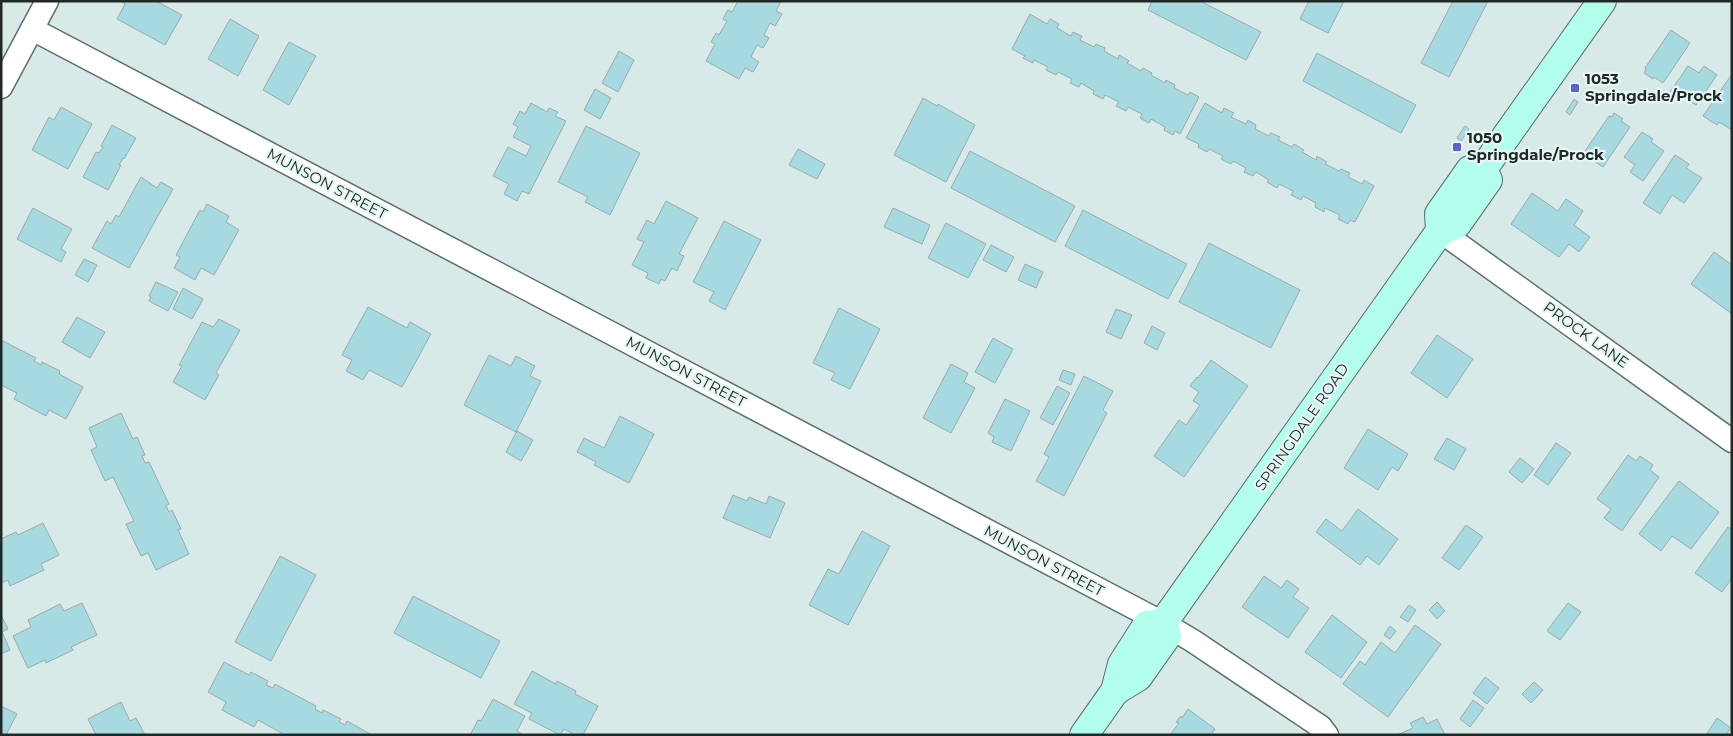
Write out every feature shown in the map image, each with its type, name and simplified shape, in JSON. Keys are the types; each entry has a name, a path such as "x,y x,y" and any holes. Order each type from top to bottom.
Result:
{"main road":[{"name":"SPRINGDALE ROAD","path":"1084,735 1115,691 1122,664 1148,625 1163,623 1396,295 1440,230 1439,214 1465,177 1470,170 1483,169 1602,1"}],"street":[{"path":"1,87 47,1"},
{"name":"MUNSON STREET","path":"32,29 1163,623 1193,641 1313,722 1327,735"},
{"name":"PROCK LANE","path":"1440,230 1732,441"}],"building":[{"path":"121,1 156,1 182,15 165,45 117,19 125,4"},
{"path":"738,1 781,1 776,11 782,14 775,26 770,23 764,35 769,38 763,48 757,45 751,57 759,62 753,72 745,68 739,79 706,61 715,44 711,42 716,33 719,35 727,21 723,19 728,10 732,12"},
{"path":"1152,1 1200,1 1261,32 1246,60 1148,10"},
{"path":"1309,1 1344,1 1328,33 1300,19"},
{"path":"1453,1 1488,1 1449,77 1421,63"},
{"path":"1030,14 1047,24 1050,19 1059,24 1057,28 1071,36 1073,32 1082,36 1080,40 1094,47 1096,44 1105,48 1104,51 1118,59 1119,55 1129,61 1127,63 1141,71 1143,68 1165,83 1166,80 1175,85 1174,88 1188,95 1190,92 1199,97 1180,134 1175,131 1173,135 1164,130 1165,127 1151,119 1149,123 1140,118 1142,114 1128,107 1126,111 1116,106 1119,102 1105,95 1103,99 1093,94 1094,91 1081,83 1079,87 1070,83 1072,79 1058,72 1056,75 1046,70 1048,67 1034,60 1033,63 1023,58 1025,56 1012,49"},
{"path":"230,19 259,36 238,76 208,59"},
{"path":"1671,30 1690,43 1663,83 1644,73 1645,68"},
{"path":"289,42 316,56 289,105 263,90"},
{"path":"619,51 634,60 618,92 602,83"},
{"path":"1317,53 1416,105 1401,133 1303,81"},
{"path":"1688,66 1699,73 1704,66 1717,75 1696,105 1683,97 1681,100 1670,92"},
{"path":"1732,74 1732,130 1719,122 1717,125 1703,116"},
{"path":"595,89 611,98 600,119 584,110"},
{"path":"923,98 937,106 938,104 975,125 946,182 894,155"},
{"path":"1574,99 1578,102 1570,115 1566,112"},
{"path":"531,103 547,112 549,108 558,112 555,116 566,121 529,194 522,191 517,201 504,194 509,184 493,176 508,147 526,156 531,146 513,137 518,127 513,124 520,111 525,114"},
{"path":"1205,103 1222,113 1224,108 1234,113 1231,117 1246,124 1248,120 1256,125 1255,129 1269,136 1271,133 1280,137 1278,140 1292,147 1294,144 1304,150 1302,152 1316,160 1317,156 1327,162 1325,164 1339,171 1341,169 1350,173 1348,177 1362,184 1364,180 1374,186 1355,222 1350,220 1348,224 1338,219 1340,215 1325,208 1324,212 1315,207 1316,203 1303,196 1301,200 1291,195 1293,191 1279,184 1277,188 1267,182 1269,180 1256,172 1253,176 1244,172 1246,168 1233,161 1231,164 1221,159 1223,156 1209,149 1207,152 1198,147 1199,144 1186,138"},
{"path":"61,107 92,124 68,169 32,150 49,117 54,120"},
{"path":"1614,113 1630,127 1603,167 1583,154 1609,116 1612,117"},
{"path":"112,125 136,138 119,165 121,165 108,190 83,177 96,152 99,153 103,147 101,146"},
{"path":"586,126 640,153 610,215 585,202 588,197 558,182"},
{"path":"1465,126 1469,129 1461,141 1457,138"},
{"path":"1642,132 1653,139 1651,142 1664,151 1643,181 1630,172 1635,165 1624,157"},
{"path":"798,149 825,164 817,179 789,165"},
{"path":"970,151 1075,206 1055,242 951,188"},
{"path":"1675,155 1689,164 1686,168 1702,178 1684,203 1672,195 1660,214 1643,203"},
{"path":"141,177 157,188 161,182 173,189 129,268 92,248 107,221 111,224 116,215 119,217"},
{"path":"1532,193 1558,211 1566,199 1583,211 1574,225 1590,237 1579,252 1569,244 1559,257 1511,224"},
{"path":"666,201 698,218 679,254 684,256 677,271 672,268 665,281 661,279 659,284 646,278 648,273 632,265 644,242 637,239 647,220 654,224"},
{"path":"207,204 229,216 226,222 239,230 214,275 201,268 195,280 174,268 180,257 176,255 200,210 203,212"},
{"path":"33,208 72,229 61,249 66,252 61,262 17,239"},
{"path":"893,208 930,225 922,244 884,227"},
{"path":"1083,210 1187,264 1168,299 1065,246"},
{"path":"724,221 761,240 725,310 709,301 714,292 693,282"},
{"path":"946,223 986,244 968,278 928,258"},
{"path":"1209,243 1300,290 1271,348 1179,302"},
{"path":"991,245 1014,257 1006,272 983,260"},
{"path":"1714,252 1732,265 1732,314 1691,284"},
{"path":"84,259 97,265 88,282 75,275"},
{"path":"1025,264 1043,272 1036,288 1018,280"},
{"path":"156,282 178,292 168,311 149,301 151,297 149,296"},
{"path":"183,288 203,299 192,319 173,309"},
{"path":"368,307 407,328 410,322 431,334 402,387 369,370 363,380 346,371 352,360 342,355"},
{"path":"839,308 880,329 850,389 831,380 835,373 813,363"},
{"path":"1116,309 1132,315 1121,339 1106,332"},
{"path":"77,317 105,332 90,358 62,342"},
{"path":"219,319 240,330 216,373 219,375 205,400 173,382 182,366 179,365 202,322 213,327"},
{"path":"1152,326 1165,333 1157,350 1144,343"},
{"path":"1437,335 1473,359 1447,398 1411,373"},
{"path":"993,338 1013,349 995,383 975,372"},
{"path":"1,340 36,358 34,361 41,365 42,362 60,371 59,374 83,387 66,419 49,410 46,416 14,399 17,393 1,385"},
{"path":"489,355 511,366 516,356 535,366 530,376 541,381 516,432 464,405"},
{"path":"1211,360 1248,386 1184,477 1154,456 1179,420 1186,425 1200,405 1193,401 1199,392 1190,386"},
{"path":"951,364 968,373 964,382 975,388 951,433 923,418"},
{"path":"1063,370 1075,374 1071,385 1059,380"},
{"path":"1084,376 1113,391 1103,410 1107,413 1064,496 1036,481 1049,457 1044,454"},
{"path":"1057,386 1070,393 1053,425 1040,418"},
{"path":"1005,399 1030,411 1011,451 992,442 994,437 988,433"},
{"path":"121,413 133,439 137,437 145,455 142,456 145,463 149,462 169,504 166,506 169,512 172,510 181,529 178,530 189,554 156,570 148,553 141,556 126,524 134,521 113,477 105,481 91,450 97,447 89,428"},
{"path":"620,416 654,434 629,483 594,465 596,462 577,452 584,438 604,448"},
{"path":"1368,429 1408,454 1398,471 1392,467 1378,490 1344,468"},
{"path":"517,431 533,440 521,461 506,452"},
{"path":"1447,438 1466,449 1454,470 1434,459"},
{"path":"1556,443 1571,453 1548,485 1534,475"},
{"path":"1628,455 1636,461 1640,456 1653,465 1650,470 1659,477 1622,531 1604,518 1611,509 1597,499"},
{"path":"1520,458 1534,469 1522,483 1509,472"},
{"path":"1679,481 1719,512 1691,549 1672,536 1661,551 1639,534"},
{"path":"733,495 747,501 749,497 766,504 769,496 785,503 770,538 723,518"},
{"path":"1358,509 1398,539 1379,565 1367,556 1360,565 1316,532 1326,519 1342,531"},
{"path":"43,523 59,555 41,564 44,570 10,586 8,580 1,583 1,539 16,532 18,535"},
{"path":"1466,525 1483,537 1459,570 1442,558"},
{"path":"1728,527 1732,530 1732,578 1722,592 1695,573"},
{"path":"862,531 890,546 848,625 809,605 828,569 839,574"},
{"path":"280,556 316,575 271,661 235,642"},
{"path":"1264,576 1281,588 1287,580 1299,589 1293,597 1309,608 1288,638 1242,607"},
{"path":"413,596 500,641 481,678 394,633"},
{"path":"1437,602 1445,611 1437,619 1429,610"},
{"path":"82,603 97,635 71,647 73,650 46,663 45,660 28,668 13,636 31,627 28,620 60,604 64,611"},
{"path":"1568,603 1581,612 1560,640 1547,631"},
{"path":"1409,605 1416,610 1408,622 1400,617"},
{"path":"1,615 8,629 2,632 10,650 1,654"},
{"path":"1332,615 1367,642 1341,678 1305,652"},
{"path":"1415,625 1441,644 1388,717 1343,684 1360,661 1365,665 1381,642 1395,653"},
{"path":"1390,626 1396,631 1390,639 1384,635"},
{"path":"224,662 249,675 251,672 268,681 266,685 273,688 275,684 316,706 315,709 322,713 323,710 341,719 339,722 345,725 347,721 372,735 285,735 258,720 254,727 222,710 226,702 208,692"},
{"path":"532,671 556,684 557,681 576,691 575,694 598,706 583,735 575,735 564,729 560,735 529,719 532,713 514,704"},
{"path":"1485,677 1499,688 1487,704 1473,693"},
{"path":"1534,682 1543,690 1531,703 1522,694"},
{"path":"493,699 525,716 517,731 523,735 470,735 478,720 481,721"},
{"path":"1473,700 1484,708 1470,727 1460,719"},
{"path":"121,702 130,721 136,718 145,735 96,735 88,719"},
{"path":"1,706 17,714 6,735 1,735"},
{"path":"1188,709 1215,729 1211,735 1170,735 1179,723 1176,722 1181,716 1182,718"},
{"path":"1423,717 1427,724 1437,719 1445,735 1397,735 1413,728 1410,723"},
{"path":"1717,718 1731,728 1726,735 1706,735"}],"place":[{"name":"1053 Springdale/Prock","path":"1575,88"},
{"name":"1050 Springdale/Prock","path":"1457,147"}]}
